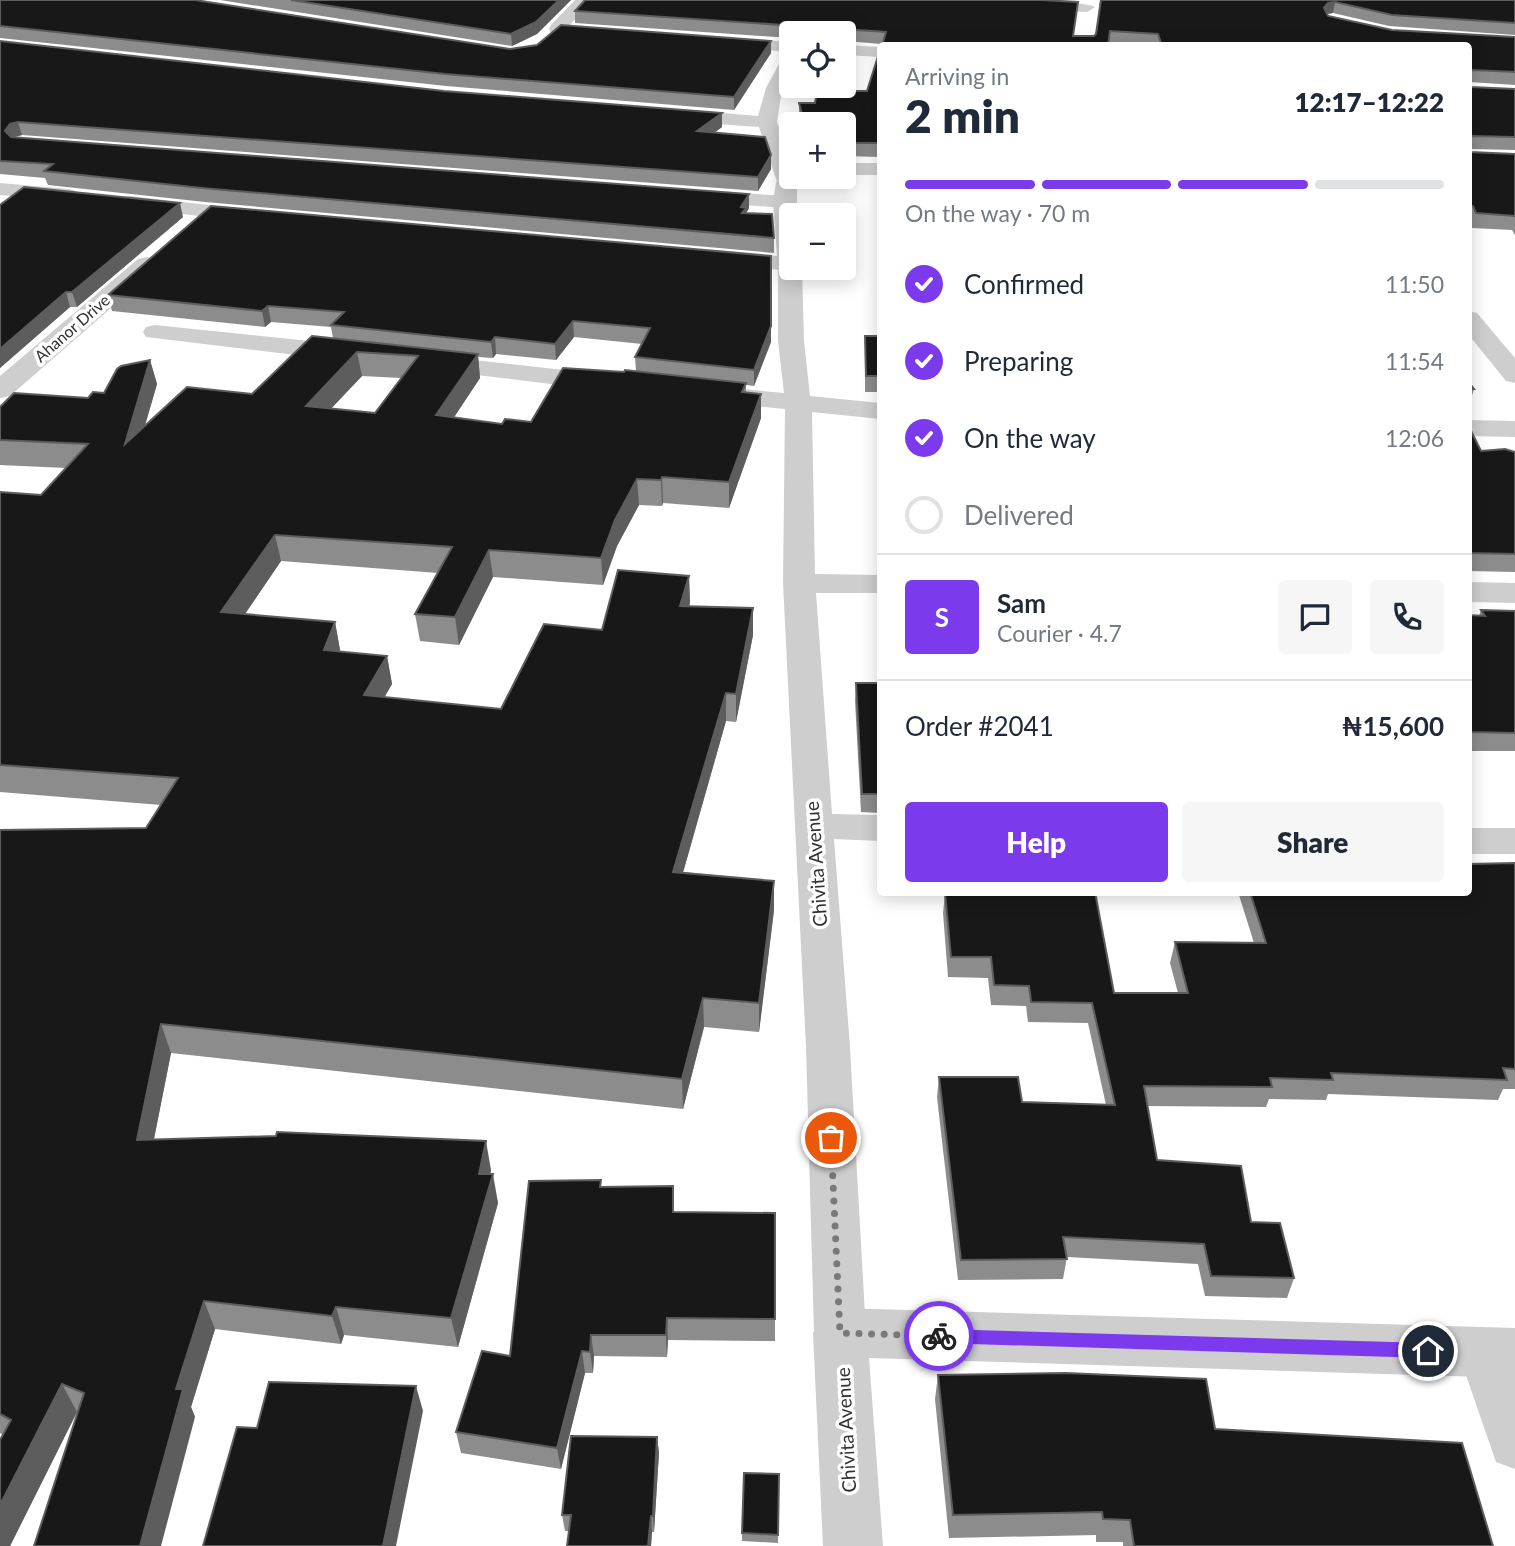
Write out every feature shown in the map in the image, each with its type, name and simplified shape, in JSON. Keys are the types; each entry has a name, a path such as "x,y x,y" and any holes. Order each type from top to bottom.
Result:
{"street":[{"path":"966,0 1087,10"},
{"path":"552,33 577,1"},
{"path":"552,33 585,31"},
{"path":"708,41 779,46"},
{"path":"856,51 877,52"},
{"path":"779,80 772,94 767,122 779,157"},
{"path":"659,114 767,122"},
{"path":"856,169 877,169"},
{"path":"674,193 779,188"},
{"path":"0,189 84,197"},
{"path":"111,200 236,213"},
{"path":"188,228 208,211"},
{"name":"Ahanor Drive","path":"0,390 168,245"},
{"path":"693,255 779,263"},
{"name":"Chivita Avenue","path":"790,280 791,341 798,404 799,583 828,1047 840,1333 853,1546"},
{"path":"1472,323 1515,375"},
{"path":"155,332 374,356"},
{"path":"402,360 634,386"},
{"path":"689,392 877,411"},
{"path":"1472,428 1515,429"},
{"path":"799,583 877,584"},
{"path":"1472,592 1515,593"},
{"path":"814,827 877,828"},
{"path":"1472,841 1515,841"},
{"path":"840,1333 1499,1353 1515,1443"}],"building":[{"path":"0,0 195,0 510,49 537,45 561,25 771,41 734,97 445,74 0,26"},
{"path":"291,0 559,0 536,22 511,34"},
{"path":"585,0 1043,0 1078,2 1073,36 1094,36 1101,0 1515,0 1515,23 1392,15 1335,2 1328,3 1324,8 1328,16 1392,30 1515,37 1515,72 1472,70 1472,42 1161,42 1158,34 1110,31 1109,42 883,42 886,32 856,30 856,21 779,21 779,25 575,11"},
{"path":"0,41 444,91 722,113 697,131 765,137 771,155 758,177 18,122 10,124 5,131 11,137 749,194 741,207 746,208 742,213 772,214 774,238 202,188 44,171 53,164 0,161"},
{"path":"877,59 877,143 856,143 856,112 802,112 799,103 815,103 816,98 856,98 856,91 867,91"},
{"path":"1472,87 1515,89 1515,137 1472,136"},
{"path":"1472,152 1515,154 1515,216 1476,213 1472,206"},
{"path":"24,187 180,203 72,292 66,292 0,349 0,205"},
{"path":"211,206 771,256 771,326 754,370 635,357 650,328 573,321 555,344 495,337 491,342 331,325 344,312 268,306 262,311 108,295"},
{"path":"312,336 478,354 436,415 502,424 505,419 531,422 563,368 625,370 746,383 742,392 761,394 729,482 662,477 661,480 637,479 615,520 601,558 489,550 455,617 415,614 452,547 275,535 221,612 335,622 324,650 387,656 364,695 501,709 544,624 602,630 618,570 689,576 680,606 753,608 736,694 726,693 673,872 774,881 759,1003 703,998 682,1079 161,1024 137,1140 276,1136 277,1132 486,1141 479,1174 493,1174 451,1318 336,1307 332,1316 204,1301 176,1389 183,1389 140,1546 34,1546 84,1393 62,1384 0,1505 0,1440 11,1420 0,1414 0,830 146,828 178,778 0,765 0,492 41,495 88,444 0,440 0,407 14,393 88,398 93,392 104,393 121,366 150,360 125,444 187,387 252,394","holes":["357,352 418,356 375,413 306,406"]},
{"path":"865,336 877,336 877,376 866,376"},
{"path":"1472,433 1481,451 1505,449 1515,452 1515,554 1472,553"},
{"path":"1481,610 1515,611 1515,733 1472,732 1472,615 1485,616"},
{"path":"856,683 877,683 877,794 862,794"},
{"path":"1515,863 1515,1069 1503,1068 1507,1080 1331,1073 1333,1080 1270,1078 1272,1087 1144,1086 1157,1160 1241,1166 1251,1222 1280,1223 1294,1278 1211,1276 1204,1244 1063,1237 1067,1259 961,1260 939,1077 1018,1077 1022,1102 1115,1105 1092,1003 1031,1002 1029,986 994,985 991,957 951,957 945,896 1096,896 1114,993 1188,993 1175,942 1266,943 1251,896 1472,896 1472,864"},
{"path":"601,1180 600,1187 673,1186 673,1212 775,1213 775,1319 667,1318 666,1335 591,1335 590,1352 582,1351 557,1448 456,1432 482,1351 510,1356 529,1181"},
{"path":"1065,1373 1206,1379 1215,1429 1462,1443 1493,1546 1134,1546 1130,1520 1103,1519 1102,1512 953,1515 938,1375"},
{"path":"269,1382 416,1386 383,1546 203,1546 237,1427 257,1428"},
{"path":"571,1436 657,1437 653,1516 648,1546 567,1546 571,1515 562,1515"},
{"path":"744,1473 779,1474 778,1535 742,1533"}],"way so far":[{"path":"831,1138 840,1333 939,1336"}],"route":[{"path":"939,1336 1428,1351"}]}
